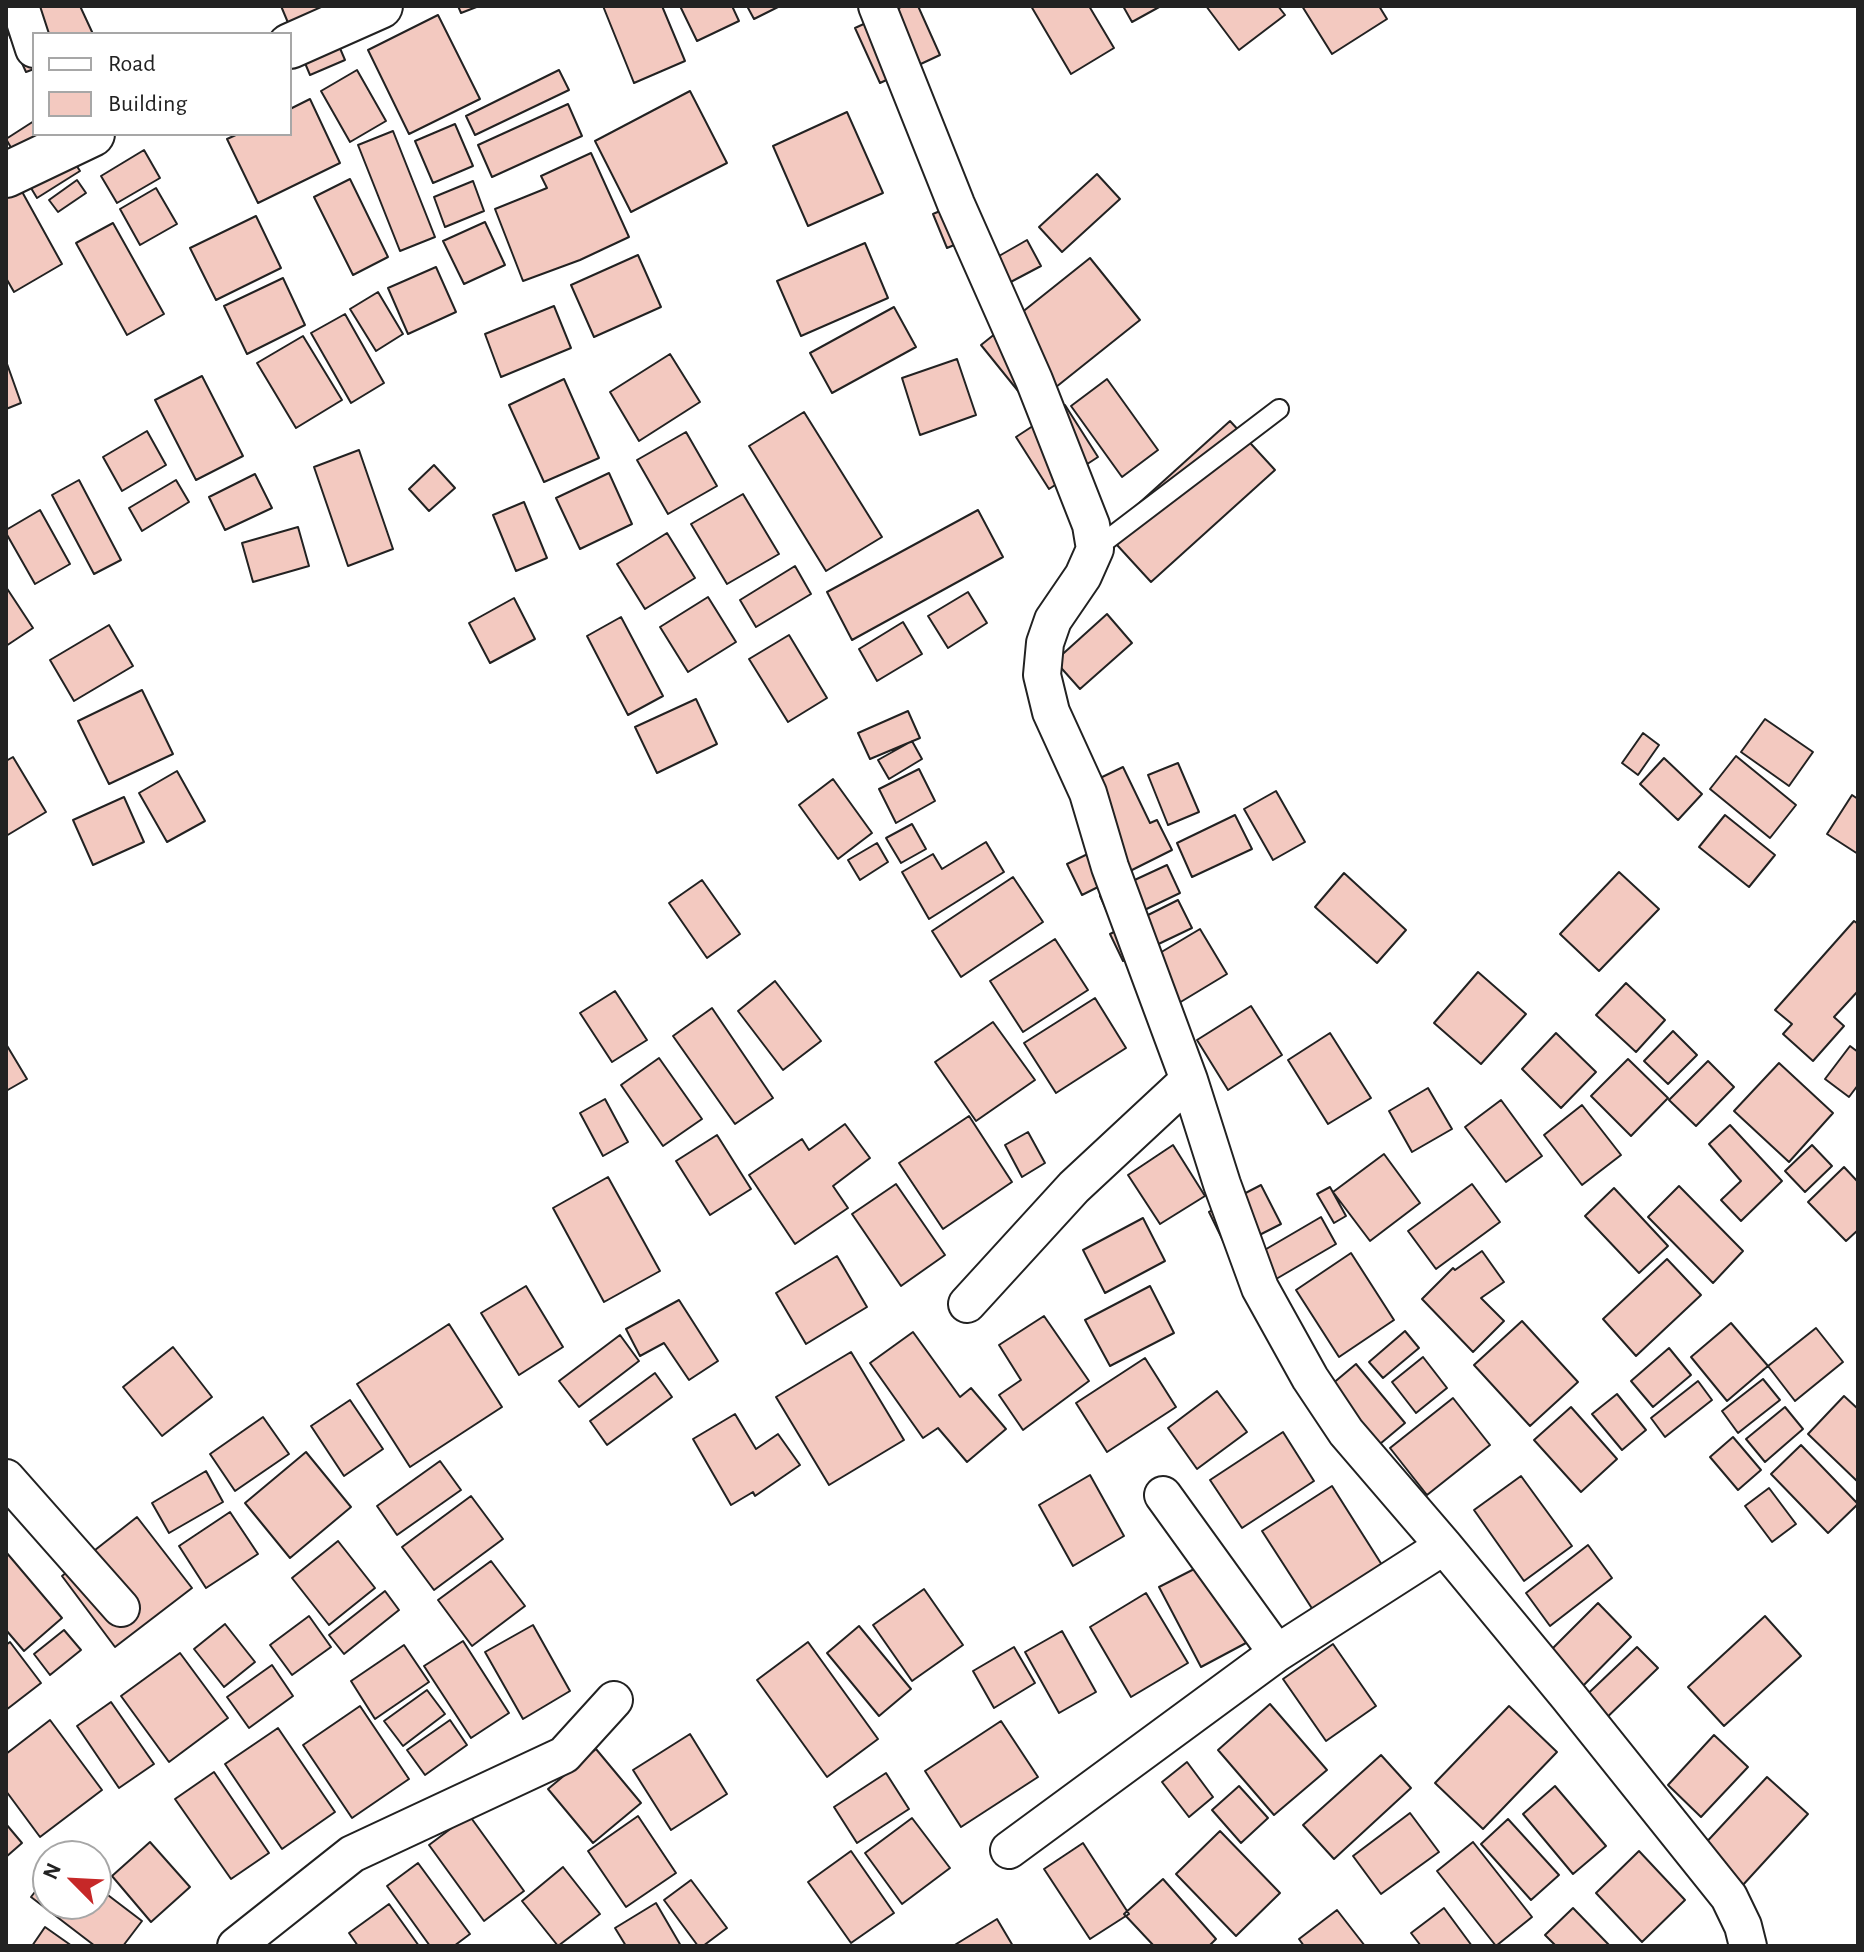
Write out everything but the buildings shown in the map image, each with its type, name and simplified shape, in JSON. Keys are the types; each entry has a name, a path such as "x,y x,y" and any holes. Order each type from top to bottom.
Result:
{"main road":[{"path":"292,45 380,6"},
{"path":"6,175 73,138"}],"street":[{"path":"20,6 32,43"},
{"path":"877,6 956,204 1040,395 1091,525 1095,549 1083,576 1053,620 1045,643 1042,675 1051,712 1088,793 1110,867 1189,1080 1260,1288 1310,1378 1346,1432 1568,1696 1729,1897 1743,1926 1748,1946"},
{"path":"967,1304 1074,1187 1189,1080"},
{"path":"6,1478 121,1608"},
{"path":"1163,1495 1277,1653"},
{"path":"1009,1850 1277,1653 1444,1546"},
{"path":"236,1946 352,1854 564,1755 614,1700"}],"lane":[{"path":"1095,549 1279,409"}]}
